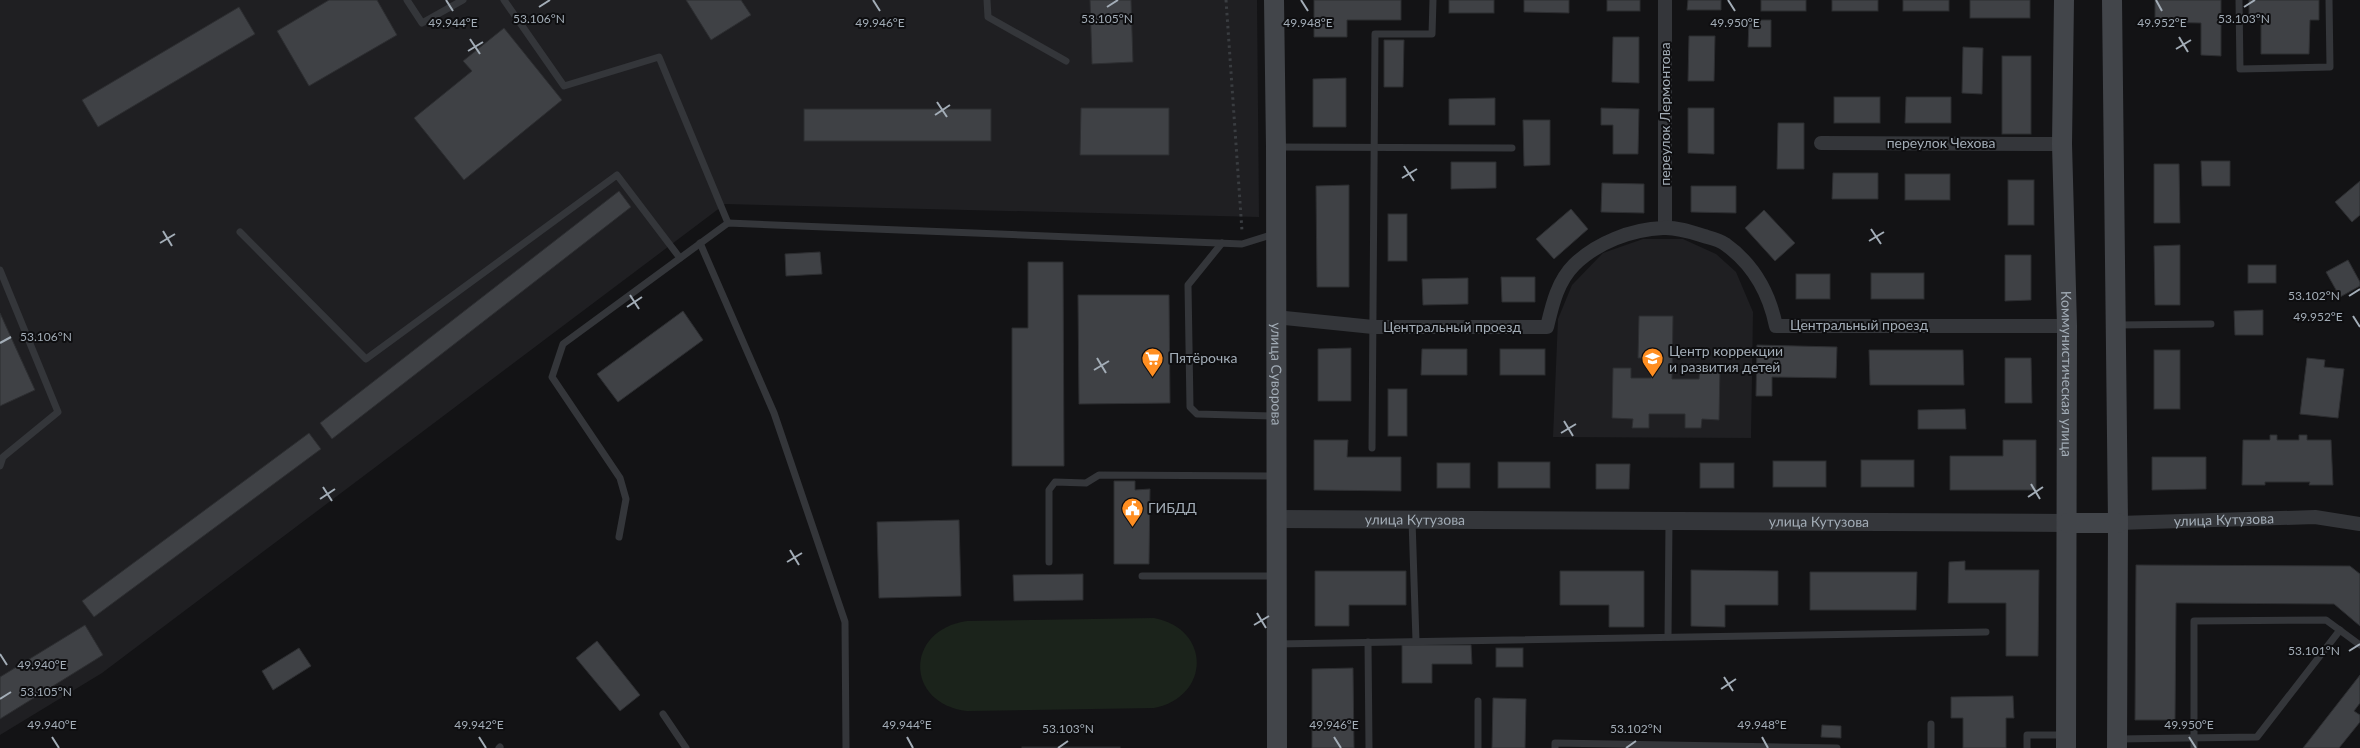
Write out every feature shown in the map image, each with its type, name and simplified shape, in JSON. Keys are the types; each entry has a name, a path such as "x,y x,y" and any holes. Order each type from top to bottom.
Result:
{"main road":[{"name":"улица Суворова","path":"1274,0 1277,748"},
{"name":"Коммунистическая улица","path":"2064,0 2062,144 2067,326 2066,741"},
{"path":"2112,0 2118,523 2117,744"},
{"name":"улица Кутузова","path":"2067,523 2118,523"}],"street":[{"name":"переулок Лермонтова","path":"1665,0 1665,227"},
{"name":"переулок Чехова","path":"1821,142 2062,144"},
{"name":"Центральный проезд","path":"1275,317 1373,328 1547,327 1555,294 1573,266 1607,242 1645,230 1665,227 1688,231 1724,243 1756,272 1771,303 1776,326 2067,326"},
{"name":"улица Кутузова","path":"2118,523 2315,517 2360,524"},
{"name":"улица Кутузова","path":"1277,519 2067,523"}],"lane":[{"path":"407,0 422,23 463,0"},
{"path":"504,0 564,86 659,57 728,223"},
{"path":"987,0 988,17 1066,61"},
{"path":"1372,448 1375,34 1432,34 1433,0"},
{"path":"2239,0 2240,69 2330,67 2329,0"},
{"path":"1276,147 1512,148"},
{"path":"240,232 366,359 617,175 680,258"},
{"path":"619,537 626,499 620,478 552,377 563,344 728,223 1242,244 1275,234"},
{"path":"700,243 774,413 845,622 846,748"},
{"path":"1222,243 1188,285 1190,407 1197,414 1277,416"},
{"path":"0,270 58,412 2,457 0,466"},
{"path":"2115,325 2211,324"},
{"path":"1049,562 1049,490 1055,482 1086,483 1099,475 1277,476"},
{"path":"1412,520 1416,641"},
{"path":"1668,638 1670,521"},
{"path":"1142,576 1277,576"},
{"path":"2194,748 2194,621 2326,620 2360,645"},
{"path":"2117,744 2194,738 2257,737 2340,630"},
{"path":"1277,644 1986,632"},
{"path":"1368,642 1369,748"},
{"path":"1478,701 1478,748"},
{"path":"663,714 686,748"},
{"path":"1931,724 1931,748"},
{"path":"2027,748 2027,735 2066,741"},
{"path":"1555,748 1555,743 1837,748"}],"path":[{"path":"1226,0 1242,244"}],"shaded area":[{"path":"0,0 1257,0 1259,217 725,204 102,673 0,735"},
{"name":"Центр коррекции и развития детей","path":"1643,239 1683,239 1716,254 1736,272 1753,312 1751,438 1553,437 1558,319 1572,285 1603,253"},
{"path":"1154,618 1173,625 1186,635 1194,648 1197,663 1194,677 1186,690 1173,701 1154,708 967,711 947,705 932,695 923,682 920,667 923,652 932,638 946,627 967,621"}],"building":[{"path":"329,0 377,0 397,35 309,86 277,31"},
{"path":"686,0 741,0 751,15 711,40"},
{"path":"1090,0 1131,0 1133,62 1092,64"},
{"path":"1314,0 1401,0 1401,20 1347,20 1347,37 1314,37"},
{"path":"1449,0 1494,0 1494,13 1449,13"},
{"path":"1524,0 1569,0 1569,13 1524,12"},
{"path":"1607,0 1640,0 1640,11 1607,11"},
{"path":"1688,0 1721,0 1721,10 1687,10"},
{"path":"1761,0 1806,0 1806,11 1761,11"},
{"path":"1832,0 1878,0 1878,11 1832,11"},
{"path":"1903,0 1949,0 1949,11 1903,11"},
{"path":"1970,0 2030,0 2030,18 1970,18"},
{"path":"2155,0 2221,0 2221,56 2201,55 2201,23 2155,22"},
{"path":"2249,0 2319,0 2319,20 2310,20 2309,54 2261,54 2261,20 2249,19"},
{"path":"239,7 255,34 98,127 82,100"},
{"path":"1749,20 1771,20 1771,47 1748,47"},
{"path":"504,28 562,100 464,180 414,118 472,71 463,61"},
{"path":"1689,36 1715,36 1714,81 1688,81"},
{"path":"1613,37 1639,37 1639,83 1612,82"},
{"path":"1384,40 1404,40 1403,87 1384,87"},
{"path":"1963,47 1983,48 1982,94 1962,93"},
{"path":"2002,56 2031,56 2031,134 2002,134"},
{"path":"1346,78 1346,127 1313,127 1313,79"},
{"path":"1834,97 1880,97 1880,123 1834,123"},
{"path":"1906,97 1951,97 1951,123 1905,123"},
{"path":"1495,98 1495,125 1449,125 1449,99"},
{"path":"1081,108 1169,108 1169,155 1080,155"},
{"path":"1601,108 1639,109 1638,154 1613,154 1613,125 1601,125"},
{"path":"1688,108 1714,108 1714,154 1688,153"},
{"path":"804,109 991,109 991,141 804,141"},
{"path":"1523,120 1550,120 1550,165 1524,166"},
{"path":"1778,123 1804,123 1804,169 1777,169"},
{"path":"2201,161 2230,161 2230,186 2202,186"},
{"path":"1451,162 1496,162 1496,188 1451,189"},
{"path":"2154,164 2179,164 2180,223 2154,223"},
{"path":"1833,173 1878,173 1878,199 1832,199"},
{"path":"1905,174 1950,174 1950,200 1905,200"},
{"path":"2008,180 2034,180 2034,225 2008,225"},
{"path":"2360,181 2360,215 2352,222 2335,202"},
{"path":"1602,183 1644,184 1644,213 1601,212"},
{"path":"1349,185 1349,287 1317,287 1316,186"},
{"path":"1691,186 1736,186 1736,213 1691,212"},
{"path":"619,191 631,207 332,439 320,423"},
{"path":"1571,209 1588,229 1554,259 1536,239"},
{"path":"1764,210 1795,243 1775,261 1745,228"},
{"path":"1388,214 1407,214 1407,261 1388,261"},
{"path":"2180,245 2180,305 2155,305 2154,246"},
{"path":"820,252 822,274 786,276 785,254"},
{"path":"2005,255 2031,255 2031,300 2005,301"},
{"path":"2348,260 2360,282 2360,286 2340,297 2326,272"},
{"path":"1028,262 1063,262 1064,466 1012,466 1012,328 1028,328"},
{"path":"2248,265 2276,265 2276,283 2248,283"},
{"path":"1871,273 1924,273 1924,299 1871,299"},
{"path":"1796,274 1830,274 1830,299 1796,299"},
{"path":"1501,277 1535,277 1535,302 1502,302"},
{"path":"1468,278 1468,304 1423,305 1422,279"},
{"path":"1078,295 1169,295 1170,403 1079,404"},
{"path":"2263,310 2263,335 2235,335 2234,311"},
{"path":"683,311 703,340 618,402 597,374"},
{"path":"0,313 35,390 0,406"},
{"path":"1639,316 1673,316 1672,379 1699,379 1700,368 1720,368 1719,420 1702,419 1701,428 1685,428 1685,414 1649,414 1649,428 1632,428 1633,419 1612,418 1613,368 1631,368 1631,378 1651,378 1652,358 1638,358"},
{"path":"1757,345 1837,347 1836,378 1772,377 1772,396 1756,396"},
{"path":"1351,348 1351,401 1318,401 1318,349"},
{"path":"1422,349 1467,349 1467,375 1421,375"},
{"path":"1500,349 1545,349 1545,375 1500,375"},
{"path":"1869,350 1963,350 1964,385 1870,385"},
{"path":"2154,350 2180,350 2180,409 2154,409"},
{"path":"2005,358 2031,358 2032,403 2005,403"},
{"path":"2307,358 2325,360 2324,367 2344,369 2338,418 2300,414"},
{"path":"1388,389 1407,389 1407,436 1388,436"},
{"path":"1965,409 1966,429 1918,429 1918,410"},
{"path":"309,433 321,449 94,617 82,601"},
{"path":"2270,435 2277,435 2277,440 2299,440 2299,435 2307,435 2307,440 2331,440 2333,485 2309,485 2310,482 2265,482 2265,485 2242,485 2243,440 2270,440"},
{"path":"1314,440 1348,440 1347,457 1401,457 1401,491 1314,490"},
{"path":"2003,440 2036,440 2036,490 1950,490 1950,456 2003,456"},
{"path":"2152,457 2206,457 2206,489 2152,490"},
{"path":"1861,460 1914,460 1914,487 1861,487"},
{"path":"1773,461 1826,461 1826,487 1773,487"},
{"path":"1498,462 1550,462 1550,488 1498,488"},
{"path":"1437,463 1470,463 1470,488 1437,488"},
{"path":"1700,463 1734,463 1734,488 1700,488"},
{"path":"1596,464 1630,464 1629,489 1596,489"},
{"name":"ГИБДД","path":"1114,481 1135,481 1135,490 1150,489 1149,564 1114,564"},
{"path":"959,520 961,596 879,598 877,522"},
{"path":"1965,561 1965,570 2039,570 2038,656 2006,656 2006,603 1948,603 1949,562"},
{"path":"2136,565 2350,566 2360,574 2360,626 2334,604 2176,603 2175,720 2135,720"},
{"path":"1691,570 1778,571 1778,605 1725,605 1725,627 1691,626"},
{"path":"1315,571 1406,571 1406,605 1349,605 1349,626 1315,626"},
{"path":"1560,571 1644,571 1644,627 1609,627 1609,605 1560,605"},
{"path":"1810,572 1917,572 1916,610 1810,610"},
{"path":"1083,574 1083,600 1014,601 1013,575"},
{"path":"85,625 103,655 0,719 0,677"},
{"path":"597,641 640,695 620,711 576,658"},
{"path":"1402,645 1471,645 1472,664 1432,664 1432,683 1402,683"},
{"path":"299,648 311,666 273,690 262,671"},
{"path":"1496,648 1523,648 1523,667 1496,667"},
{"path":"1353,668 1354,748 1312,748 1312,669"},
{"path":"2360,675 2360,703 2354,711 2360,715 2360,722 2339,748 2303,748"},
{"path":"2013,696 2014,718 2006,718 2006,748 1963,748 1963,718 1951,718 1951,697"},
{"path":"1493,698 1526,699 1525,748 1492,748"},
{"path":"1822,725 1841,726 1841,738 1821,737"},
{"path":"1120,747 1120,748 1022,748"}],"place":[{"name":"Пятёрочка","path":"1153,377"},
{"name":"Центр коррекции и развития детей","path":"1653,378"},
{"name":"ГИБДД","path":"1132,527"}]}
